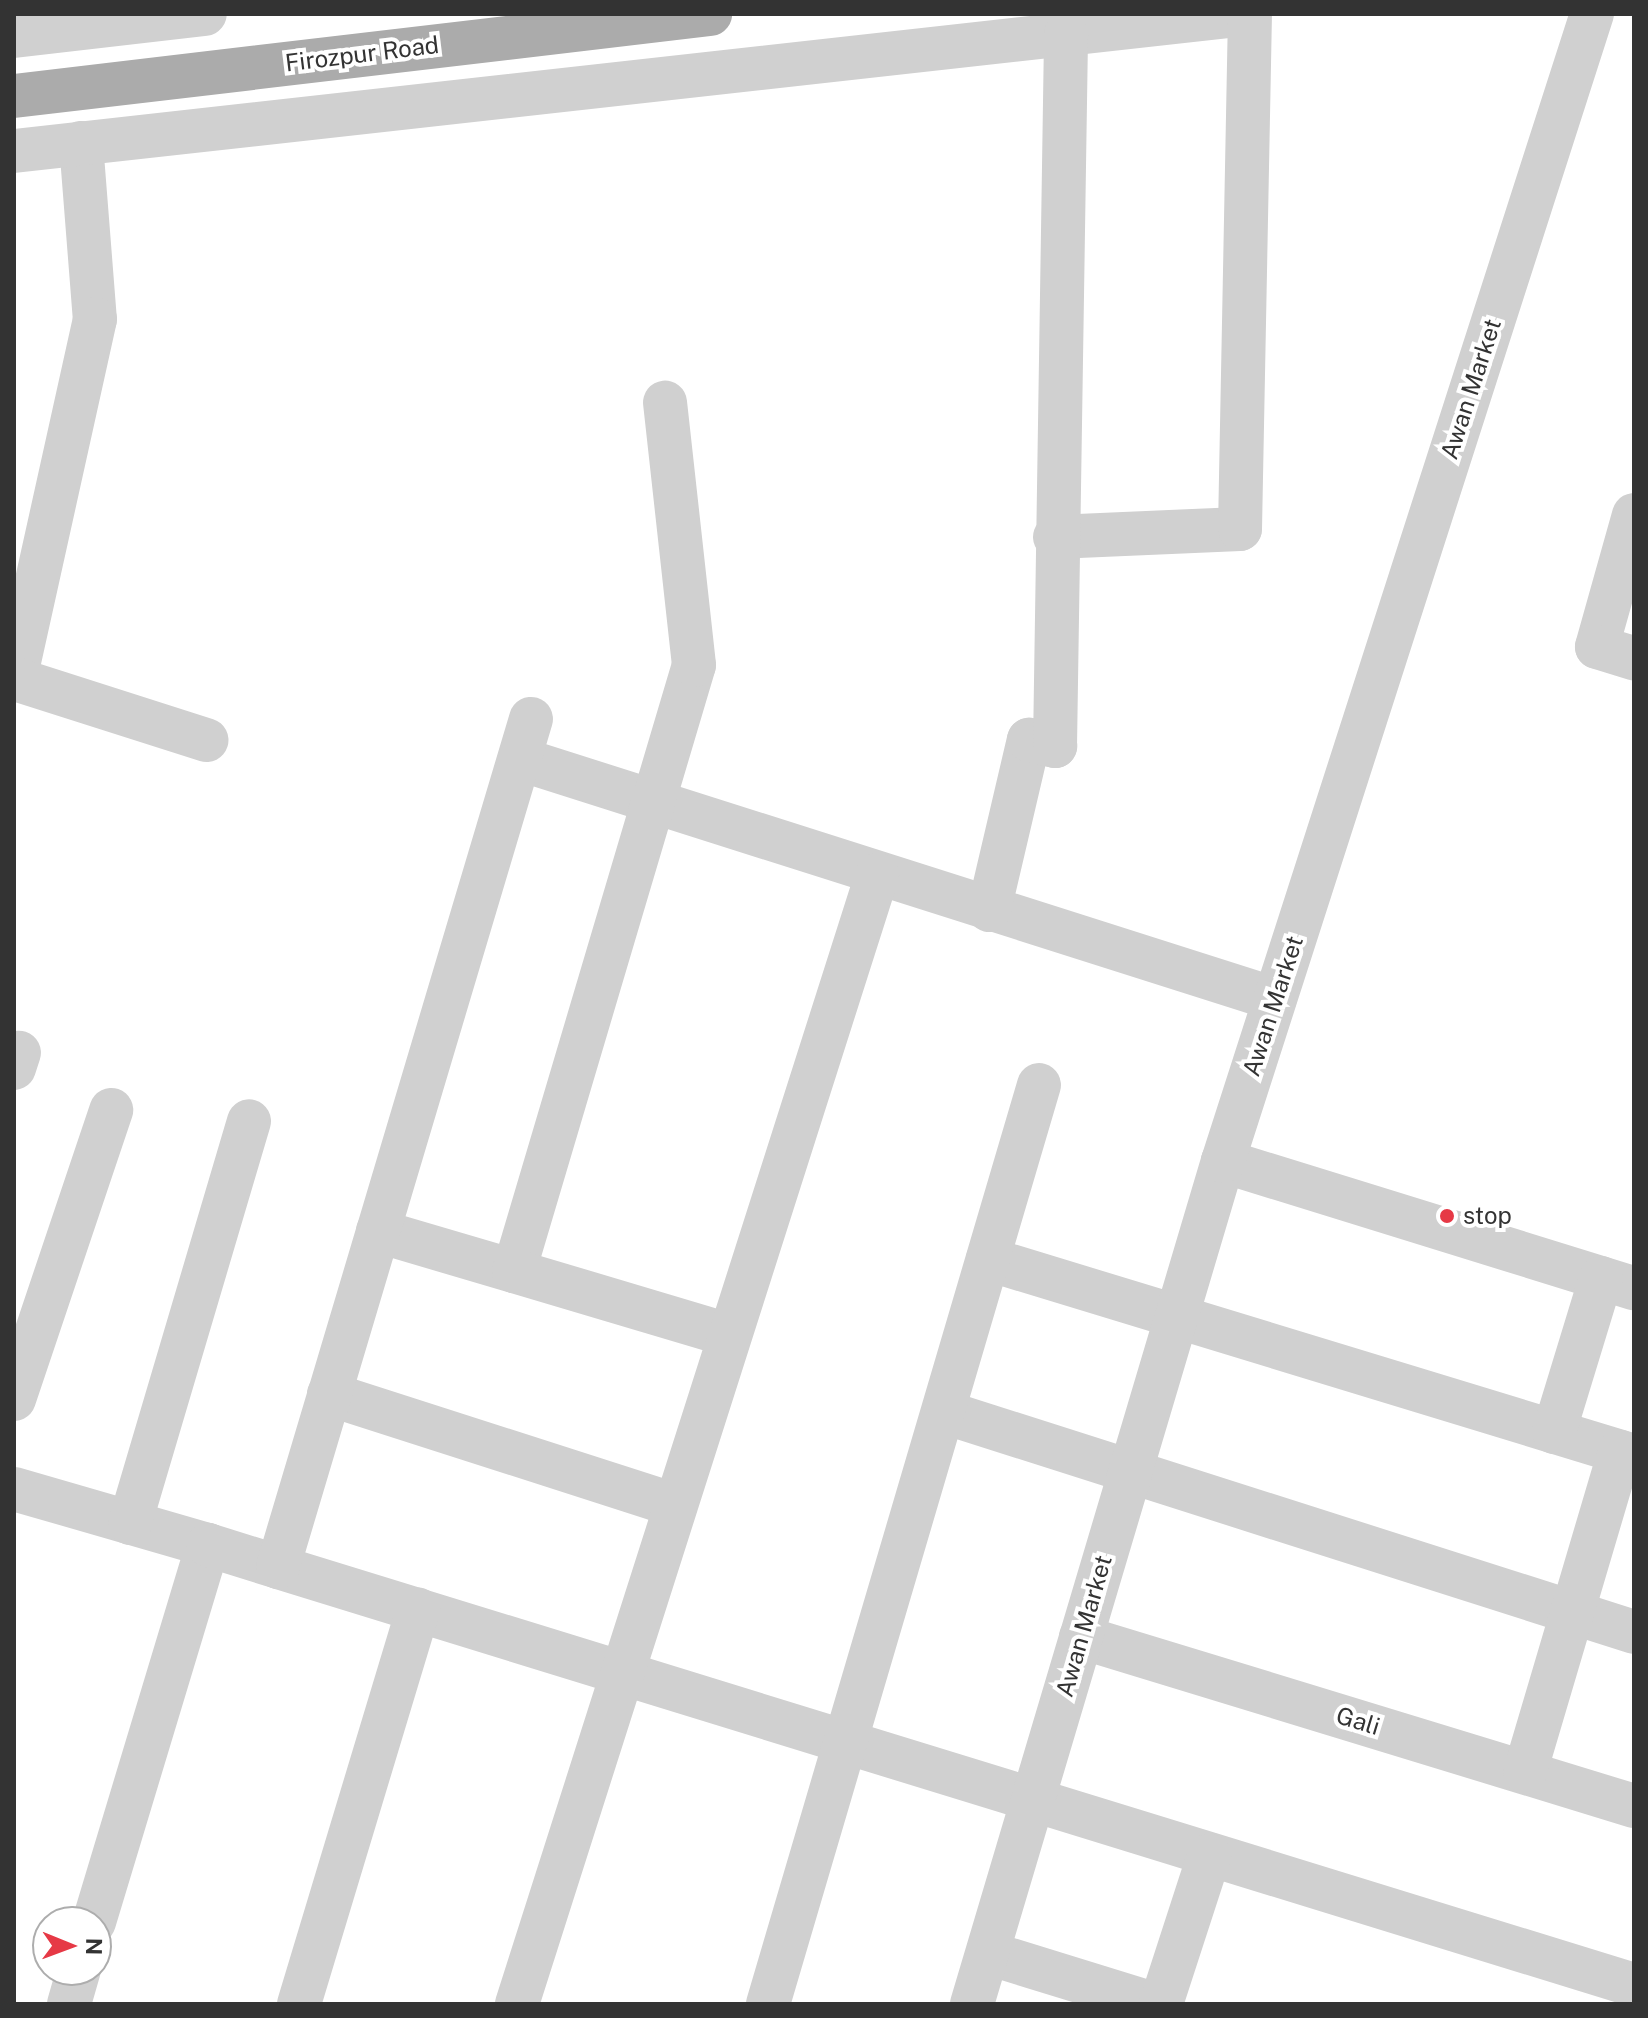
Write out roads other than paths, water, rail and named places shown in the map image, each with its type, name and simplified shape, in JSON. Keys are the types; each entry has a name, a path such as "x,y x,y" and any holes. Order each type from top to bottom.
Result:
{"main road":[{"name":"Firozpur Road","path":"14,96 710,14"}],"street":[{"path":"14,36 205,14"},
{"path":"14,151 1248,14 1240,529 1055,537"},
{"name":"Awan Market","path":"972,2004 1223,1161 1592,14"},
{"path":"989,910 1029,740 1055,746 1055,537 1066,34"},
{"path":"81,143 95,319 15,679 206,740"},
{"path":"514,1271 657,803 694,665 665,403"},
{"path":"1634,515 1597,647 1634,658"},
{"path":"278,1567 526,739 657,803 1275,999"},
{"path":"517,2004 877,875"},
{"path":"768,2004 848,1742 1039,1085"},
{"path":"14,1399 111,1110"},
{"path":"130,1523 249,1121"},
{"path":"1223,1161 1617,1283 1554,1432"},
{"path":"378,1231 729,1335"},
{"path":"988,1259 1174,1320 1627,1454 1525,1772"},
{"path":"329,1394 675,1505"},
{"path":"944,1412 1634,1632"},
{"path":"14,1489 208,1545 1634,1985"},
{"path":"99,1906 208,1545"},
{"path":"299,2004 418,1610"},
{"name":"Gali","path":"1081,1637 1634,1806"},
{"path":"1161,2004 1209,1856"},
{"path":"988,1953 1154,2004"}],"place":[{"name":"stop","path":"1447,1216"}]}
